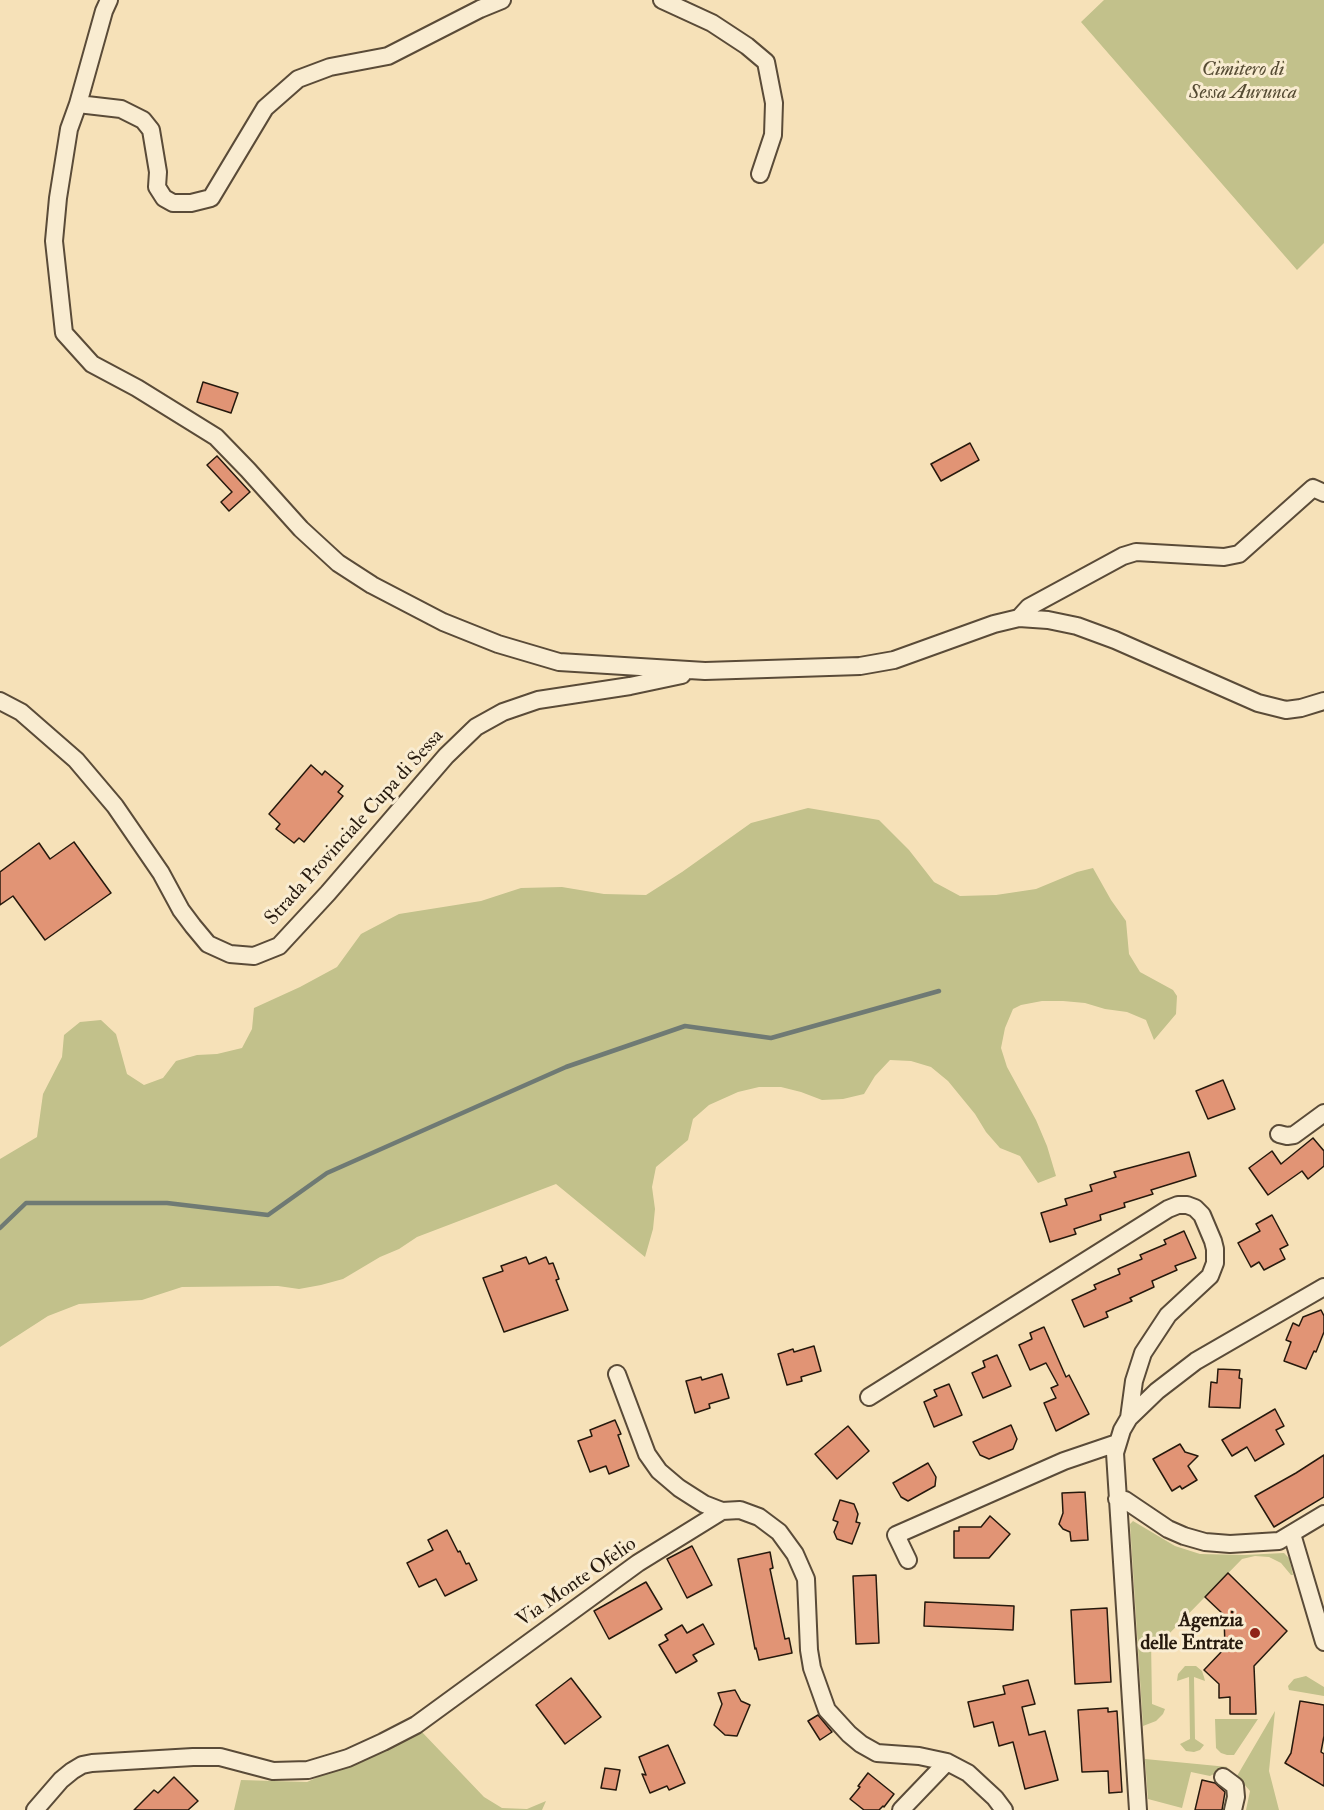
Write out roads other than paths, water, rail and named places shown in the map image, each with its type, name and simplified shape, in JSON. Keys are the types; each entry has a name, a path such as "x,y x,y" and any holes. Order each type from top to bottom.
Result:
{"street":[{"path":"109,0 69,129 58,198 54,241 64,333 92,364 137,388 216,437 301,529 338,563 372,585 443,622 498,644 559,662 705,671 860,666 894,660 994,624 1019,618 1048,620 1077,626 1115,640 1258,704 1286,710 1324,701"},
{"path":"78,104 121,109 143,120 152,130 158,187 164,198 172,203 191,203 211,198 265,108 298,79 330,67 388,56 502,0"},
{"path":"662,0 712,23 747,46 766,62 774,103 773,135 760,174"},
{"path":"1019,618 1029,607 1123,556 1137,552 1224,557 1239,554 1313,488 1324,493"},
{"name":"Strada Provinciale Cupa di Sessa","path":"0,701 21,712 76,760 115,806 161,873 181,910 208,944 230,954 254,956 279,946 328,893 446,756 476,727 503,712 537,700 630,686 705,671"},
{"path":"1279,1134 1294,1135 1324,1113"},
{"path":"869,1397 1168,1209 1178,1205 1188,1205 1202,1215 1214,1242 1215,1263 1210,1276 1168,1315 1143,1353 1134,1381 1129,1418"},
{"path":"1138,1810 1117,1499 1115,1453 1117,1443 1129,1418 1157,1391 1196,1361 1324,1287"},
{"path":"617,1374 647,1454 659,1471 679,1488 704,1504 722,1511 740,1510 759,1517 779,1532 795,1554 806,1579 812,1668 827,1710 834,1718 855,1739 878,1753 919,1756 946,1762 968,1773 995,1798 1004,1810"},
{"path":"908,1560 896,1535 1064,1461 1117,1443"},
{"path":"1117,1499 1125,1500 1168,1529 1204,1542 1230,1544 1279,1541 1324,1514"},
{"name":"Via Monte Ofelio","path":"35,1810 61,1780 82,1765 92,1763 220,1757 273,1771 308,1770 348,1758 416,1725 638,1563 722,1511"},
{"path":"1293,1534 1324,1642"},
{"path":"902,1810 946,1762"},
{"path":"1223,1777 1235,1786 1236,1797 1233,1810"}],"waterway":[{"path":"0,1228 26,1203 167,1203 268,1215 327,1173 566,1067 685,1026 771,1038 939,991"}],"place":[{"name":"Agenzia delle Entrate","path":"1255,1633"}],"park label":[{"name":"Cimitero di Sessa Aurunca","path":"1243,82"}]}
